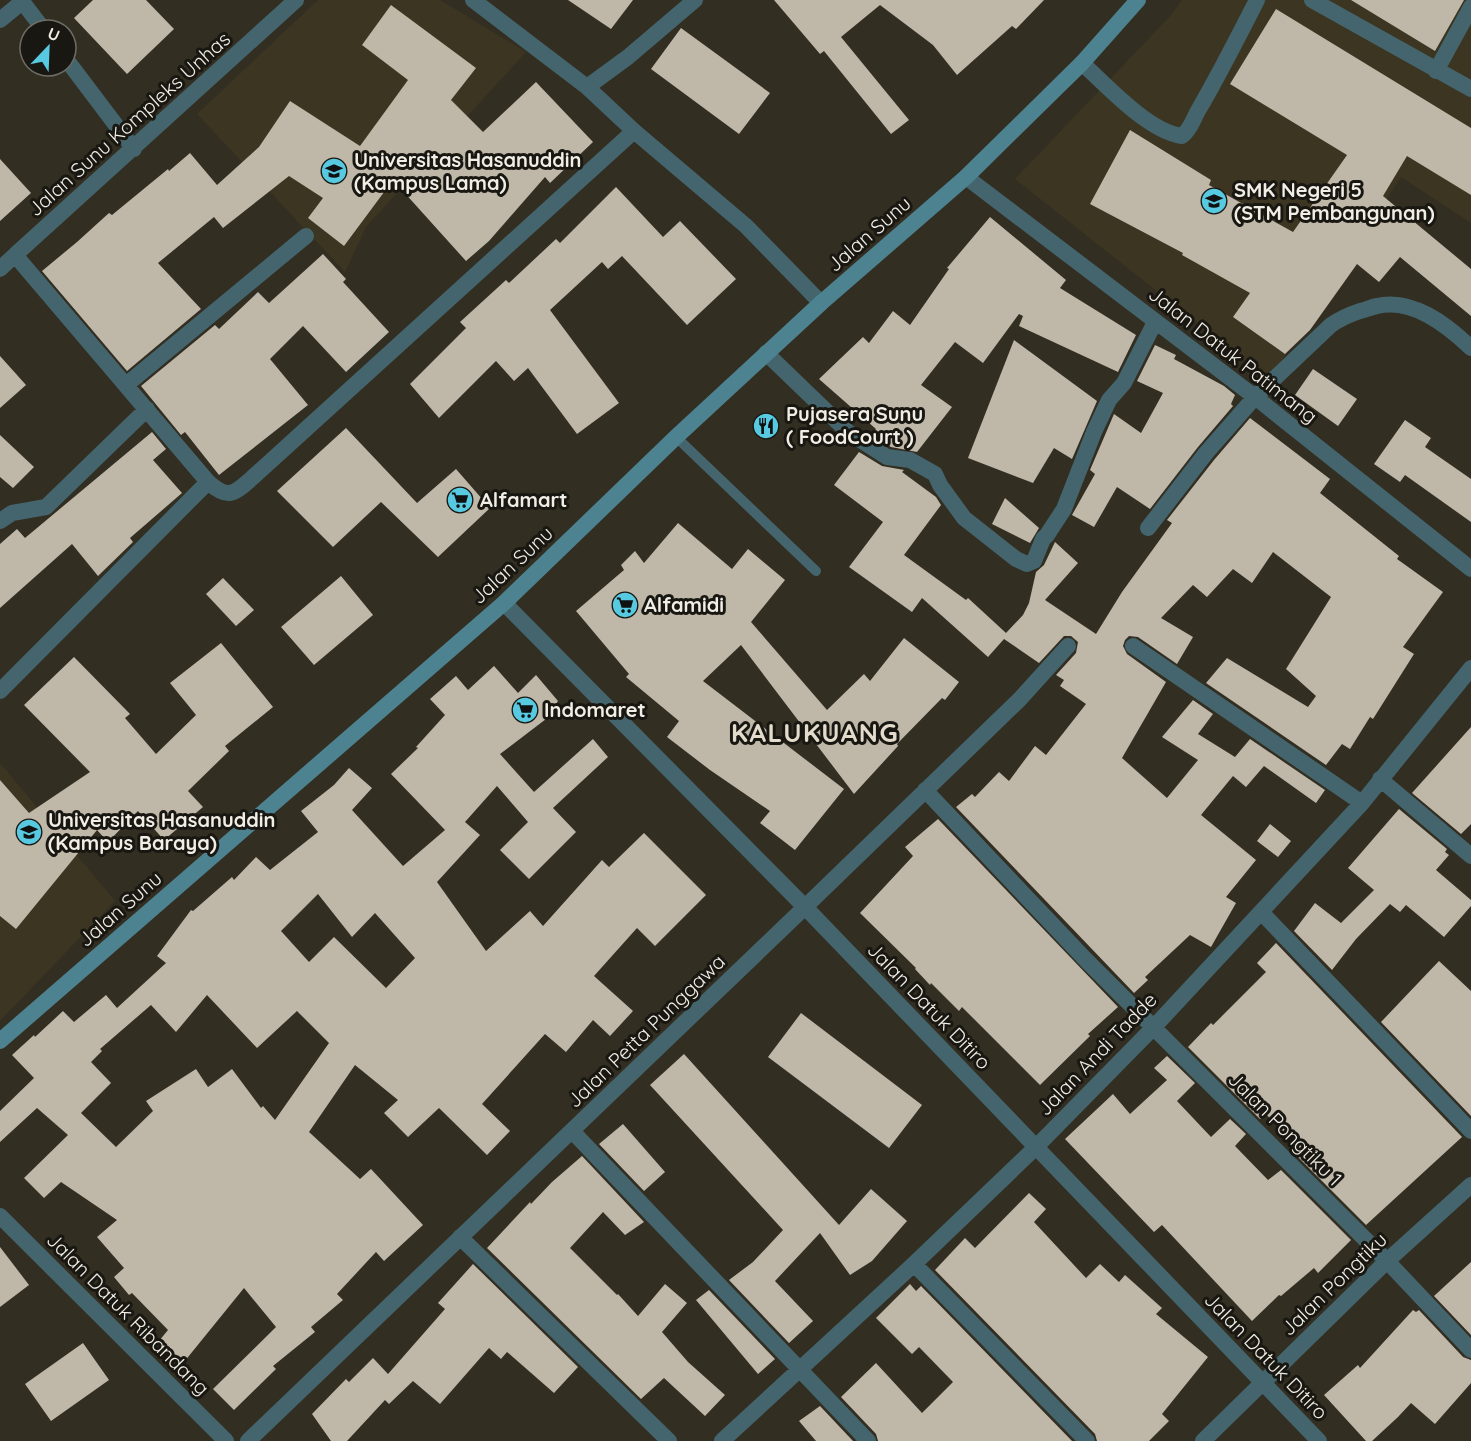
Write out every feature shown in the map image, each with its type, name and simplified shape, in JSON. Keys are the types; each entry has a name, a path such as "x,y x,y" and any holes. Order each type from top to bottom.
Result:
{"main road":[{"name":"Jalan Sunu","path":"0,1041 504,603 676,436 766,353 966,177 1082,63 1138,0"}],"street":[{"name":"Jalan Sunu Kompleks Unhas","path":"0,269 296,0"},
{"path":"473,0 587,87 634,131 746,226 821,303"},
{"path":"587,87 628,57 695,0"},
{"path":"1082,63 1152,124 1170,135 1182,136 1190,130 1194,117 1221,71 1257,0"},
{"path":"1312,0 1471,89"},
{"path":"0,20 22,1 35,18"},
{"path":"1436,71 1471,7"},
{"path":"78,75 134,149"},
{"path":"15,255 208,482 223,493 231,494 252,478 634,131"},
{"name":"Jalan Datuk Patimang","path":"966,177 1255,397 1471,569"},
{"path":"126,385 306,236"},
{"path":"1148,528 1206,453 1255,397 1343,316 1379,305 1419,310 1455,332 1471,348"},
{"path":"766,353 848,432 887,457 910,460 936,474 940,485 964,518 1016,559 1027,564 1034,561 1043,539 1064,509 1104,411 1114,393 1124,383 1155,322"},
{"path":"0,521 12,513 46,507 147,409"},
{"path":"0,691 208,482"},
{"name":"Jalan Datuk Ditiro","path":"504,603 805,907 1319,1441"},
{"name":"Jalan Petta Punggawa","path":"248,1441 1020,699 1068,646"},
{"path":"1133,646 1362,803"},
{"name":"Jalan Andi Tadde","path":"722,1441 914,1264 1035,1148 1153,1028 1362,803 1471,668"},
{"path":"1380,779 1471,856"},
{"name":"Jalan Pongtiku 1","path":"925,790 1153,1028 1387,1261 1471,1350"},
{"path":"1261,912 1471,1131"},
{"path":"572,1131 868,1441"},
{"name":"Jalan Pongtiku","path":"1203,1441 1387,1261 1471,1185"},
{"name":"Jalan Datuk Ribandang","path":"0,1216 226,1441"},
{"path":"460,1238 669,1441"},
{"path":"914,1264 1087,1441"}],"lane":[{"path":"676,436 816,571"}],"shaded area":[{"name":"Universitas Hasanuddin (Kampus Lama)","path":"318,0 440,0 526,52 366,227 345,272 197,114"},
{"name":"SMK Negeri 5 (STM Pembangunan)","path":"1182,0 1471,0 1471,223 1401,177 1269,380 1015,179 1172,14"},
{"name":"Universitas Hasanuddin (Kampus Baraya)","path":"0,763 115,901 0,1021"}],"building":[{"path":"93,0 146,0 174,29 127,74 78,22 78,18 74,18"},
{"path":"568,0 633,0 611,29"},
{"path":"774,0 1044,0 1016,29 1012,26 957,75 933,45 880,5 841,37 909,120 891,134 824,51 820,54"},
{"path":"1351,0 1464,0 1435,51"},
{"path":"391,5 476,68 451,100 483,132 536,82 593,142 550,183 545,177 489,241 466,261 393,180 344,246 308,218 323,198 289,176 223,228 214,217 158,263 201,309 127,371 42,271 109,213 112,215 190,153 217,185 259,147 290,101 360,146 408,80 362,45"},
{"path":"1276,9 1471,128 1471,195 1407,156 1383,196 1471,269 1471,316 1400,257 1379,282 1357,264 1310,330 1285,354 1233,317 1250,293 1182,255 1183,253 1090,204 1130,130 1211,180 1209,185 1293,232 1347,155 1230,84"},
{"path":"681,28 770,93 739,134 651,69"},
{"path":"0,159 31,193 0,221"},
{"path":"616,187 663,237 680,221 736,279 687,325 622,256 608,269 602,262 550,310 619,403 577,434 528,368 514,381 496,361 439,418 410,384 466,328 460,322 506,280 509,283 556,239 560,243"},
{"path":"990,217 1066,280 1060,288 1136,335 1118,372 1019,326 1023,316 1019,314 983,363 955,342 921,385 952,407 917,452 891,447 872,435 876,429 819,379 863,337 869,343 893,311 910,325 949,269 947,268"},
{"path":"323,254 346,279 343,282 389,332 346,372 303,326 270,359 308,405 219,475 185,432 181,435 141,386 215,325 219,329 258,292 269,303"},
{"path":"1014,340 1097,401 1072,459 1054,448 1033,483 968,458"},
{"path":"1155,345 1176,355 1174,359 1224,386 1235,395 1231,404 1233,406 1150,509 1117,487 1094,527 1072,515 1095,474 1090,470 1114,414 1141,433 1163,393 1137,381"},
{"path":"0,356 26,385 0,408"},
{"path":"1313,369 1357,399 1338,426 1295,395"},
{"path":"1250,418 1330,479 1320,493 1399,556 1397,559 1443,592 1403,647 1414,654 1373,719 1370,717 1350,749 1342,744 1326,765 1206,683 1227,658 1308,707 1316,696 1286,669 1331,597 1273,552 1252,583 1233,569 1207,597 1193,585 1161,618 1193,637 1177,664 1138,637 1129,636 1125,640 1123,646 1127,654 1166,682 1122,758 1167,798 1198,760 1162,737 1193,700 1213,714 1198,734 1235,757 1250,739 1325,790 1316,803 1264,766 1246,787 1233,776 1201,815 1256,860 1226,897 1236,903 1211,947 1190,935 1145,977 1148,980 1134,993 956,807 972,794 975,797 999,772 1009,781 1035,746 1046,755 1086,704 1060,686 1064,680 1056,675 1076,653 1078,642 1071,636 1064,636 1039,663 1004,639 988,657 922,598 912,612 849,567 883,522 834,485 859,452 882,466 904,470 902,472 936,497 941,505 904,555 966,600 968,598 1006,633 1023,615 1029,603 1036,572 1044,565 1055,542 1078,563 1045,600 1096,634 1122,592 1172,523 1167,520"},
{"path":"1405,420 1431,438 1425,447 1471,479 1471,522 1405,475 1400,482 1374,464"},
{"path":"346,428 417,503 456,469 490,508 438,557 381,502 333,547 277,491"},
{"path":"152,432 166,449 153,460 182,493 130,538 133,542 98,576 72,544 0,608 0,544 17,529 25,538"},
{"path":"0,435 34,467 13,488 0,477"},
{"path":"1005,498 1039,528 1030,543 992,524"},
{"path":"678,523 732,569 748,549 785,580 751,622 827,710 864,674 870,681 904,638 959,682 945,700 942,698 897,744 898,746 854,794 741,645 703,681 844,789 795,850 760,823 770,811 667,737 679,721 626,677 629,674 576,611 624,570 621,565 635,551 644,563"},
{"path":"341,576 373,615 314,665 281,627"},
{"path":"223,578 254,610 236,626 206,594"},
{"path":"221,643 273,707 225,746 229,751 188,791 203,807 164,840 138,811 108,842 97,830 16,929 0,916 0,780 29,813 90,772 24,705 74,657 130,714 125,718 156,754 196,715 170,683"},
{"path":"494,666 518,693 536,675 558,701 546,719 500,754 534,792 593,739 608,757 553,808 576,832 529,879 500,850 528,822 497,786 465,822 480,835 437,882 486,951 530,911 543,926 602,860 609,867 644,833 706,895 655,946 637,928 594,976 633,1011 610,1036 593,1020 566,1052 545,1034 482,1104 510,1131 487,1155 439,1108 408,1137 384,1113 398,1100 355,1065 309,1132 360,1179 371,1169 423,1225 384,1261 376,1252 337,1294 343,1300 311,1327 315,1332 273,1366 276,1369 234,1410 213,1389 276,1327 244,1288 184,1362 159,1341 168,1330 132,1293 129,1295 114,1277 124,1268 97,1237 117,1220 61,1182 44,1198 24,1178 68,1135 37,1108 0,1142 0,1111 34,1078 12,1055 63,1011 74,1022 106,995 117,1008 166,963 157,956 191,910 193,911 232,877 234,880 256,857 270,870 318,832 301,811 334,785 349,768 372,788 352,810 403,866 445,830 391,774 418,748 416,747 445,715 430,699 456,676 468,690","holes":["318,894 352,937 375,913 415,958 386,988 334,937 309,962 281,931","207,995 257,1048 297,1011 329,1043 275,1120 263,1106 261,1108 232,1069 208,1087 196,1069 146,1101 153,1111 116,1147 81,1113 111,1083 91,1062 102,1051 100,1049 151,1005 176,1032"]},
{"path":"1471,727 1471,824 1461,834 1412,793"},
{"path":"1399,809 1447,849 1445,852 1449,855 1436,870 1471,900 1471,906 1444,937 1406,905 1400,912 1390,904 1356,939 1332,970 1294,931 1315,903 1341,923 1374,890 1348,868"},
{"path":"938,819 1118,1007 1088,1034 1090,1036 1040,1085 962,1007 959,1011 931,983 930,985 916,968 860,913 913,856 905,847"},
{"path":"1270,824 1291,841 1278,857 1257,841"},
{"path":"1276,943 1462,1137 1366,1225 1298,1157 1303,1152 1266,1114 1260,1119 1188,1047 1266,972 1257,963"},
{"path":"1439,961 1471,991 1471,1116 1381,1022"},
{"path":"801,1013 922,1105 889,1148 768,1057"},
{"path":"684,1054 839,1225 871,1189 907,1221 872,1261 850,1275 820,1233 775,1281 813,1321 789,1343 729,1280 753,1262 783,1230 650,1085"},
{"path":"1167,1056 1195,1083 1177,1101 1211,1137 1230,1119 1246,1134 1235,1146 1268,1180 1281,1170 1351,1240 1318,1273 1314,1268 1281,1296 1279,1295 1252,1321 1162,1225 1154,1232 1065,1139 1113,1094 1130,1114 1167,1080 1154,1068"},
{"path":"623,1124 665,1172 644,1191 599,1144"},
{"path":"582,1156 644,1222 625,1235 603,1212 570,1248 638,1316 665,1284 687,1303 662,1332 688,1362 725,1395 705,1416 664,1378 641,1399 487,1248 530,1202 531,1204"},
{"path":"1029,1193 1046,1209 1034,1222 1086,1278 1100,1264 1119,1282 1125,1275 1162,1308 1156,1314 1208,1357 1162,1414 1169,1421 1149,1441 1097,1441 1095,1434 935,1270 965,1238 975,1248"},
{"path":"0,1247 29,1285 0,1307"},
{"path":"1471,1262 1471,1335 1434,1296"},
{"path":"473,1264 578,1367 554,1393 507,1352 501,1359 489,1348 440,1404 413,1381 389,1404 385,1400 347,1441 331,1441 312,1414 346,1379 349,1382 373,1358 388,1374 445,1309 438,1303"},
{"path":"910,1284 916,1291 921,1286 1072,1441 878,1441 876,1434 841,1397 876,1363 922,1413 953,1382 919,1347 912,1354 876,1318"},
{"path":"709,1290 775,1359 758,1374 696,1300"},
{"path":"1413,1310 1416,1312 1419,1310 1463,1357 1471,1360 1471,1383 1435,1424 1411,1403 1372,1441 1366,1441 1324,1395 1358,1365 1360,1368"},
{"path":"83,1343 109,1380 51,1421 25,1384"},
{"path":"820,1406 853,1441 816,1441 799,1421"}],"place":[{"name":"Universitas Hasanuddin (Kampus Lama)","path":"334,171"},
{"name":"SMK Negeri 5 (STM Pembangunan)","path":"1214,201"},
{"name":"Pujasera Sunu ( FoodCourt )","path":"766,426"},
{"name":"Alfamart","path":"460,500"},
{"name":"Alfamidi","path":"625,605"},
{"name":"Indomaret","path":"525,710"},
{"name":"Universitas Hasanuddin (Kampus Baraya)","path":"29,832"}],"district":[{"name":"KALUKUANG","path":"815,733"}]}
